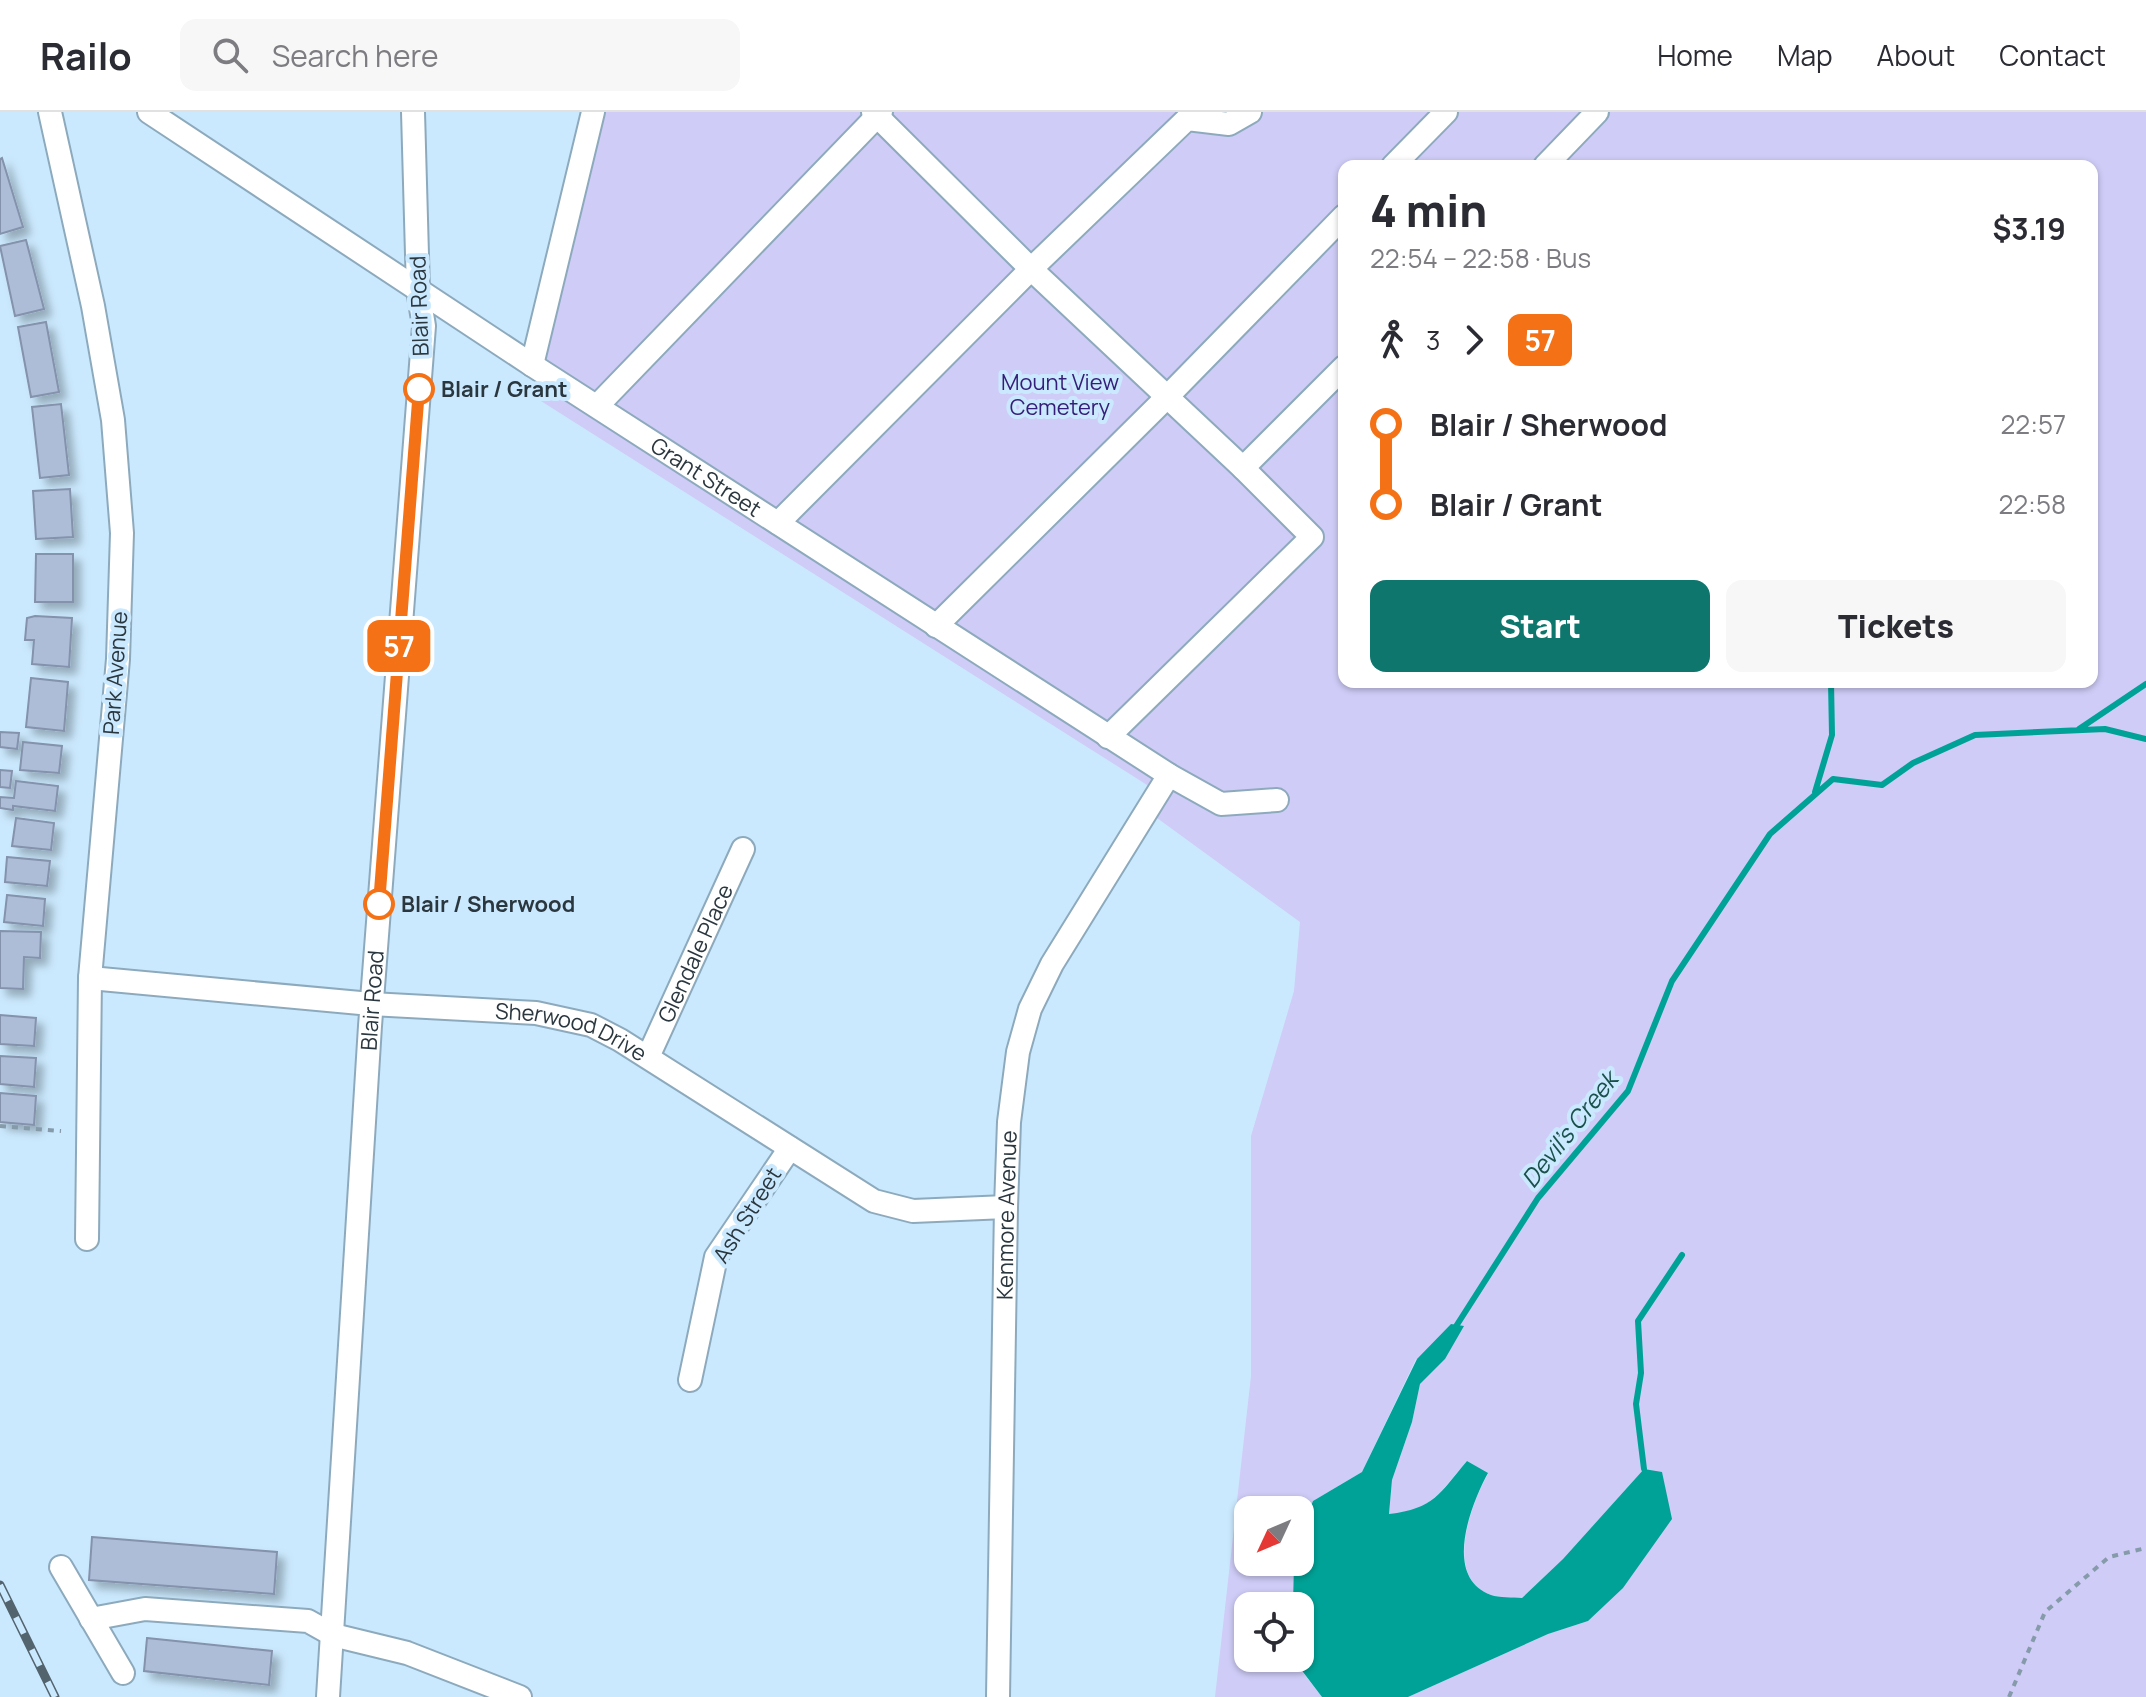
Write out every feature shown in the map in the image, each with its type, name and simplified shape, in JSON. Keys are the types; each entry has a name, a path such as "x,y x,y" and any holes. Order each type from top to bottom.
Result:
{"street":[{"name":"Park Avenue","path":"50,112 93,306 113,420 122,533 118,659 90,978 87,1239"},
{"name":"Grant Street","path":"149,112 532,365 1169,775 1221,804 1277,800"},
{"name":"Blair Road","path":"328,1697 371,1004 424,326 418,290 413,112"},
{"path":"532,365 593,112"},
{"path":"778,523 1183,115 1229,124 1250,112"},
{"path":"1399,160 1446,112"},
{"path":"1551,160 1597,112"},
{"path":"598,405 877,113 1031,269 1312,537 1108,737"},
{"path":"936,626 1338,222"},
{"path":"1243,468 1338,373"},
{"name":"Kenmore Avenue","path":"998,1697 1006,1207 1011,1108 1018,1052 1030,1009 1052,964 1169,775"},
{"name":"Glendale Place","path":"648,1057 743,849"},
{"name":"Sherwood Drive","path":"90,978 371,1004 536,1013 591,1025 648,1057 874,1201 913,1211 1006,1207"},
{"name":"Ash Street","path":"690,1380 716,1257 790,1148"},
{"path":"61,1567 123,1673"},
{"path":"91,1619 145,1609 308,1621 333,1635 407,1653 519,1697"}],"path":[{"path":"0,1126 61,1131"},
{"path":"2009,1697 2045,1612 2109,1557 2146,1548"}],"green space":[{"name":"Mount View Cemetery","path":"585,112 2146,112 2146,1697 1408,1697 1548,1634 1588,1621 1644,1469 1563,1559 1522,1598 1491,1595 1476,1586 1468,1573 1464,1557 1469,1521 1488,1474 1467,1461 1439,1494 1418,1510 1389,1514 1392,1480 1412,1422 1420,1384 1445,1359 1416,1359 1362,1472 1314,1500 1314,1496 1238,1496 1251,1376 1251,1136 1294,991 1300,922 1146,810 1155,790 533,396"},
{"path":"1234,1528 1234,1576 1294,1576 1293,1592 1234,1592 1234,1672 1302,1672 1322,1697 1215,1697"}],"shaded area":[{"path":"1451,1324 1464,1326 1445,1359 1420,1384 1412,1422 1392,1480 1389,1514 1416,1508 1435,1498 1467,1461 1488,1473 1474,1503 1465,1539 1467,1573 1476,1586 1491,1595 1522,1598 1563,1559 1644,1469 1662,1472 1672,1519 1623,1588 1588,1621 1548,1634 1408,1697 1322,1697 1303,1672 1314,1672 1314,1592 1293,1592 1294,1576 1314,1576 1314,1500 1362,1472 1417,1359"}],"building":[{"path":"0,159 23,227 0,234"},
{"path":"26,240 44,309 15,316 0,246"},
{"path":"46,322 59,392 31,397 18,327"},
{"path":"61,404 69,475 40,478 32,407"},
{"path":"70,489 73,537 36,539 33,491"},
{"path":"36,554 73,554 73,602 35,602"},
{"path":"27,618 72,618 69,667 32,664 34,640 25,640"},
{"path":"31,678 68,682 64,731 26,727"},
{"path":"0,732 19,733 17,749 0,747"},
{"path":"23,742 62,746 59,773 20,770"},
{"path":"0,770 12,771 10,788 0,787"},
{"path":"16,781 58,786 55,811 13,806 13,810 0,808 0,797 14,798"},
{"path":"16,818 54,823 51,850 12,846"},
{"path":"7,857 50,861 47,886 5,882"},
{"path":"7,895 45,899 43,926 4,922"},
{"path":"0,931 41,932 40,958 24,957 23,989 0,988"},
{"path":"0,1015 36,1018 34,1046 0,1044"},
{"path":"0,1056 36,1058 34,1087 0,1084"},
{"path":"0,1093 36,1096 34,1125 0,1122"},
{"path":"92,1537 277,1552 274,1594 89,1580"},
{"path":"147,1638 272,1651 269,1685 144,1671"}],"waterway":[{"path":"2079,729 2146,684"},
{"path":"1815,792 1832,735 1831,688"},
{"name":"Devil's Creek","path":"1453,1331 1538,1198 1628,1091 1672,981 1770,834 1833,779 1882,785 1913,763 1975,735 2105,729 2146,739"},
{"path":"1644,1469 1636,1404 1641,1373 1638,1321 1682,1255"}],"railway":[{"path":"0,1585 55,1697"}],"bus line":[{"name":"57","path":"379,904 419,389"}],"place":[{"name":"Blair / Grant","path":"419,389"},
{"name":"Blair / Sherwood","path":"379,904"}]}
